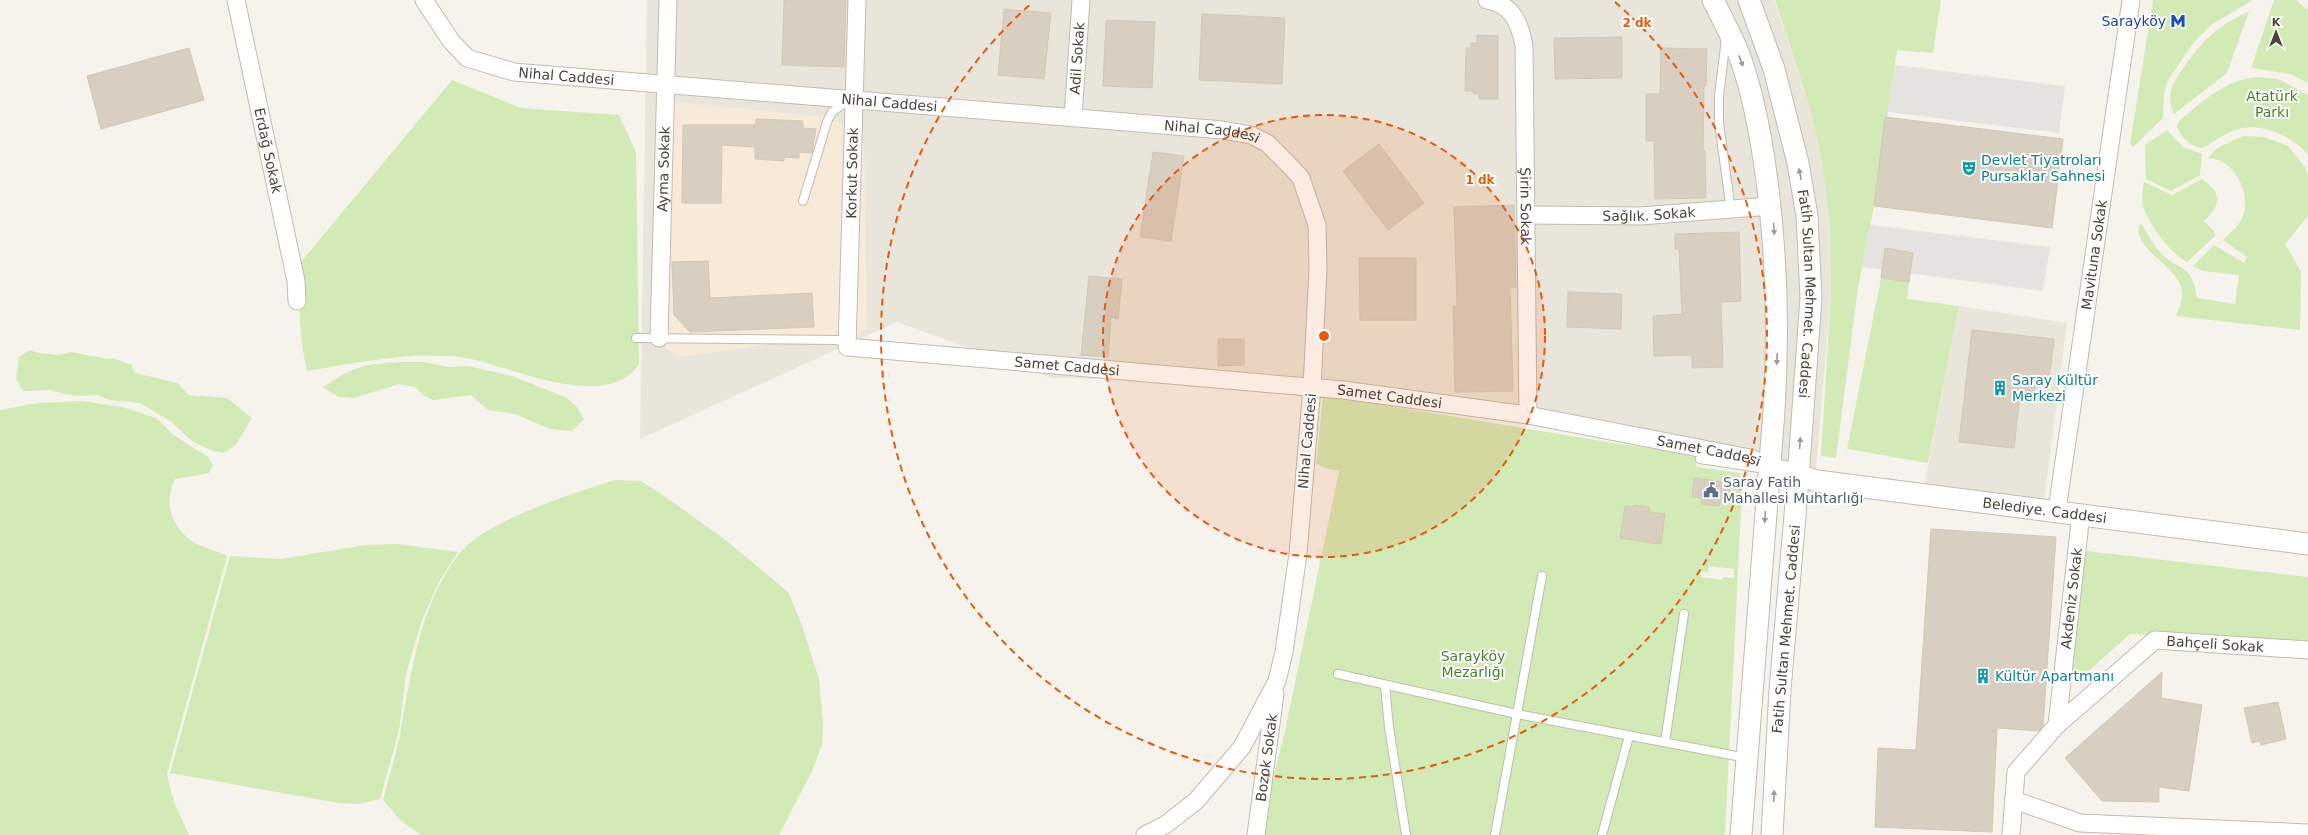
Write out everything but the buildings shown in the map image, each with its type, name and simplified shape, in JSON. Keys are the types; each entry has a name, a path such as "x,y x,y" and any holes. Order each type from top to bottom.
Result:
{"street":[{"name":"Erdağ Sokak","path":"236,0 296,281 297,301"},
{"name":"Nihal Caddesi","path":"424,0 451,41 467,58 514,72 853,98 1223,130 1250,136 1267,143 1301,178 1317,225 1318,270 1312,387 1298,554 1284,652 1277,681 1237,753 1196,801 1165,825 1145,835"},
{"name":"Ayma Sokak","path":"659,338 667,84 668,0"},
{"name":"Korkut Sokak","path":"844,343 857,0"},
{"name":"Adil Sokak","path":"1073,117 1081,0"},
{"name":"Fatih Sultan Mehmet. Caddesi","path":"1713,0 1727,29 1748,82 1757,120 1771,206 1776,264 1778,348 1780,690 1772,835"},
{"name":"Fatih Sultan Mehmet. Caddesi","path":"1741,835 1747,758 1779,470 1810,298 1807,216 1787,117 1774,69 1749,0"},
{"name":"Mavituna Sokak","path":"2057,510 2131,0"},
{"name":"Şirin Sokak","path":"1494,2 1514,14 1521,30 1524,46 1528,415"},
{"name":"Sağlık. Sokak","path":"1527,215 1640,216 1731,211 1771,206"},
{"name":"Samet Caddesi","path":"844,343 1312,387 1528,415 1750,458 1779,470"},
{"name":"Belediye. Caddesi","path":"1779,470 1817,481 2057,510 2308,544"},
{"name":"Akdeniz Sokak","path":"2057,725 2081,514"},
{"name":"Bahçeli Sokak","path":"2057,725 2154,640 2308,650"},
{"name":"Bozok Sokak","path":"1256,835 1277,681"},
{"path":"2011,835 2016,772 2057,725"},
{"path":"2014,800 2080,823 2308,834"}],"lane":[{"path":"1727,29 1719,96 1719,123 1731,211"},
{"path":"803,201 827,122 839,106 853,98"},
{"path":"636,338 844,343"},
{"path":"1700,459 1779,470"},
{"path":"1495,835 1542,576"},
{"path":"1665,742 1684,614"},
{"path":"1338,674 1385,686 1517,714 1747,758"},
{"path":"1385,686 1389,727 1406,835"},
{"path":"1602,835 1629,736"}],"shaded area":[{"path":"647,0 1774,0 1811,111 1822,162 1830,220 1831,293 1815,482 1761,459 1325,383 1052,378 897,322 640,439"},
{"path":"1895,65 2065,86 2059,133 1887,112"},
{"path":"664,101 827,117 860,134 864,143 867,328 860,332 680,357 667,349 658,332"},
{"path":"1870,225 2050,247 2043,291 1862,267"},
{"path":"1959,306 2067,323 2044,502 1924,488"}],"green space":[{"path":"1775,0 1941,0 1933,53 1897,50 1874,206 1858,287 1836,458 1821,456 1831,293 1830,224 1822,162 1811,111"},
{"path":"2153,0 2253,0 2211,25 2194,42 2168,80 2164,93 2163,118 2133,147 2130,144"},
{"path":"2274,0 2296,0 2308,10 2308,83 2290,74 2251,68"},
{"path":"2249,11 2227,73 2174,114 2170,102 2171,90 2173,84 2187,62 2213,34"},
{"name":"Atatürk Parkı","path":"2258,77 2278,79 2308,95 2308,155 2302,148 2285,136 2255,127 2235,130 2203,148 2199,148 2191,144 2184,138 2177,126 2180,120 2198,105 2216,92 2235,82"},
{"path":"452,80 521,108 619,115 636,152 639,364 625,378 606,385 584,386 560,383 466,358 443,356 388,358 307,371 302,345 296,268"},
{"path":"2167,130 2183,147 2202,154 2200,175 2171,191 2146,179 2145,145"},
{"path":"2243,136 2264,137 2288,146 2305,167 2308,175 2308,216 2285,244 2301,271 2300,330 2176,316 2182,298 2180,283 2174,274 2149,251 2139,234 2139,225 2142,224 2158,250 2165,257 2188,273 2192,278 2197,298 2235,304 2239,275 2203,271 2193,266 2214,245 2244,263 2247,257 2223,240 2237,226 2243,216 2245,197 2243,188 2239,179 2226,164 2208,158 2217,148"},
{"path":"2202,179 2214,189 2216,194 2217,199 2214,210 2204,221 2214,231 2215,236 2187,262 2180,258 2167,245 2150,221 2142,203 2144,182 2172,195"},
{"path":"1881,278 1909,282 1907,299 1959,306 1928,463 1847,449"},
{"path":"30,350 38,353 58,355 71,352 108,359 112,358 132,365 135,373 178,383 188,395 227,398 252,418 235,446 223,453 213,451 193,442 170,421 140,403 110,400 97,395 75,396 49,390 23,391 16,379 19,357"},
{"path":"423,362 449,367 468,366 512,376 567,398 576,406 584,419 572,431 550,429 515,414 488,410 471,395 433,400 423,395 415,387 399,384 354,398 339,397 322,387 343,374 362,367 375,364"},
{"name":"Sarayköy Mezarlığı","path":"1323,395 1626,445 1697,454 1696,467 1740,473 1742,490 1725,835 1262,835 1261,827 1285,731 1339,471 1328,469 1316,464","holes":["1709,566 1734,569 1734,578 1723,577 1722,580 1701,577 1701,571 1708,573"]},
{"path":"83,401 122,407 156,418 175,436 208,457 213,466 209,473 175,479 171,488 170,497 172,515 180,530 195,543 227,556 167,774 174,802 189,835 0,835 0,410 37,403"},
{"path":"615,480 641,481 727,541 788,592 802,625 819,679 823,724 822,744 813,769 779,835 421,835 401,821 383,800 397,747 420,637 435,593 446,572 460,553 473,541 510,519 555,500"},
{"path":"397,544 458,552 439,582 422,620 406,674 399,730 380,799 359,804 339,803 170,773 230,556 281,559 365,545"},
{"path":"2087,551 2308,577 2308,643 2130,634 2081,678 2064,670 2075,554"}],"place":[{"name":"Sarayköy","path":"2178,21"},
{"name":"Devlet Tiyatroları Pursaklar Sahnesi","path":"1969,168"},
{"name":"Saray Kültür Merkezi","path":"2000,388"},
{"name":"Saray Fatih Mahallesi Muhtarlığı","path":"1711,490"},
{"name":"Kültür Apartmanı","path":"1983,676"}]}
